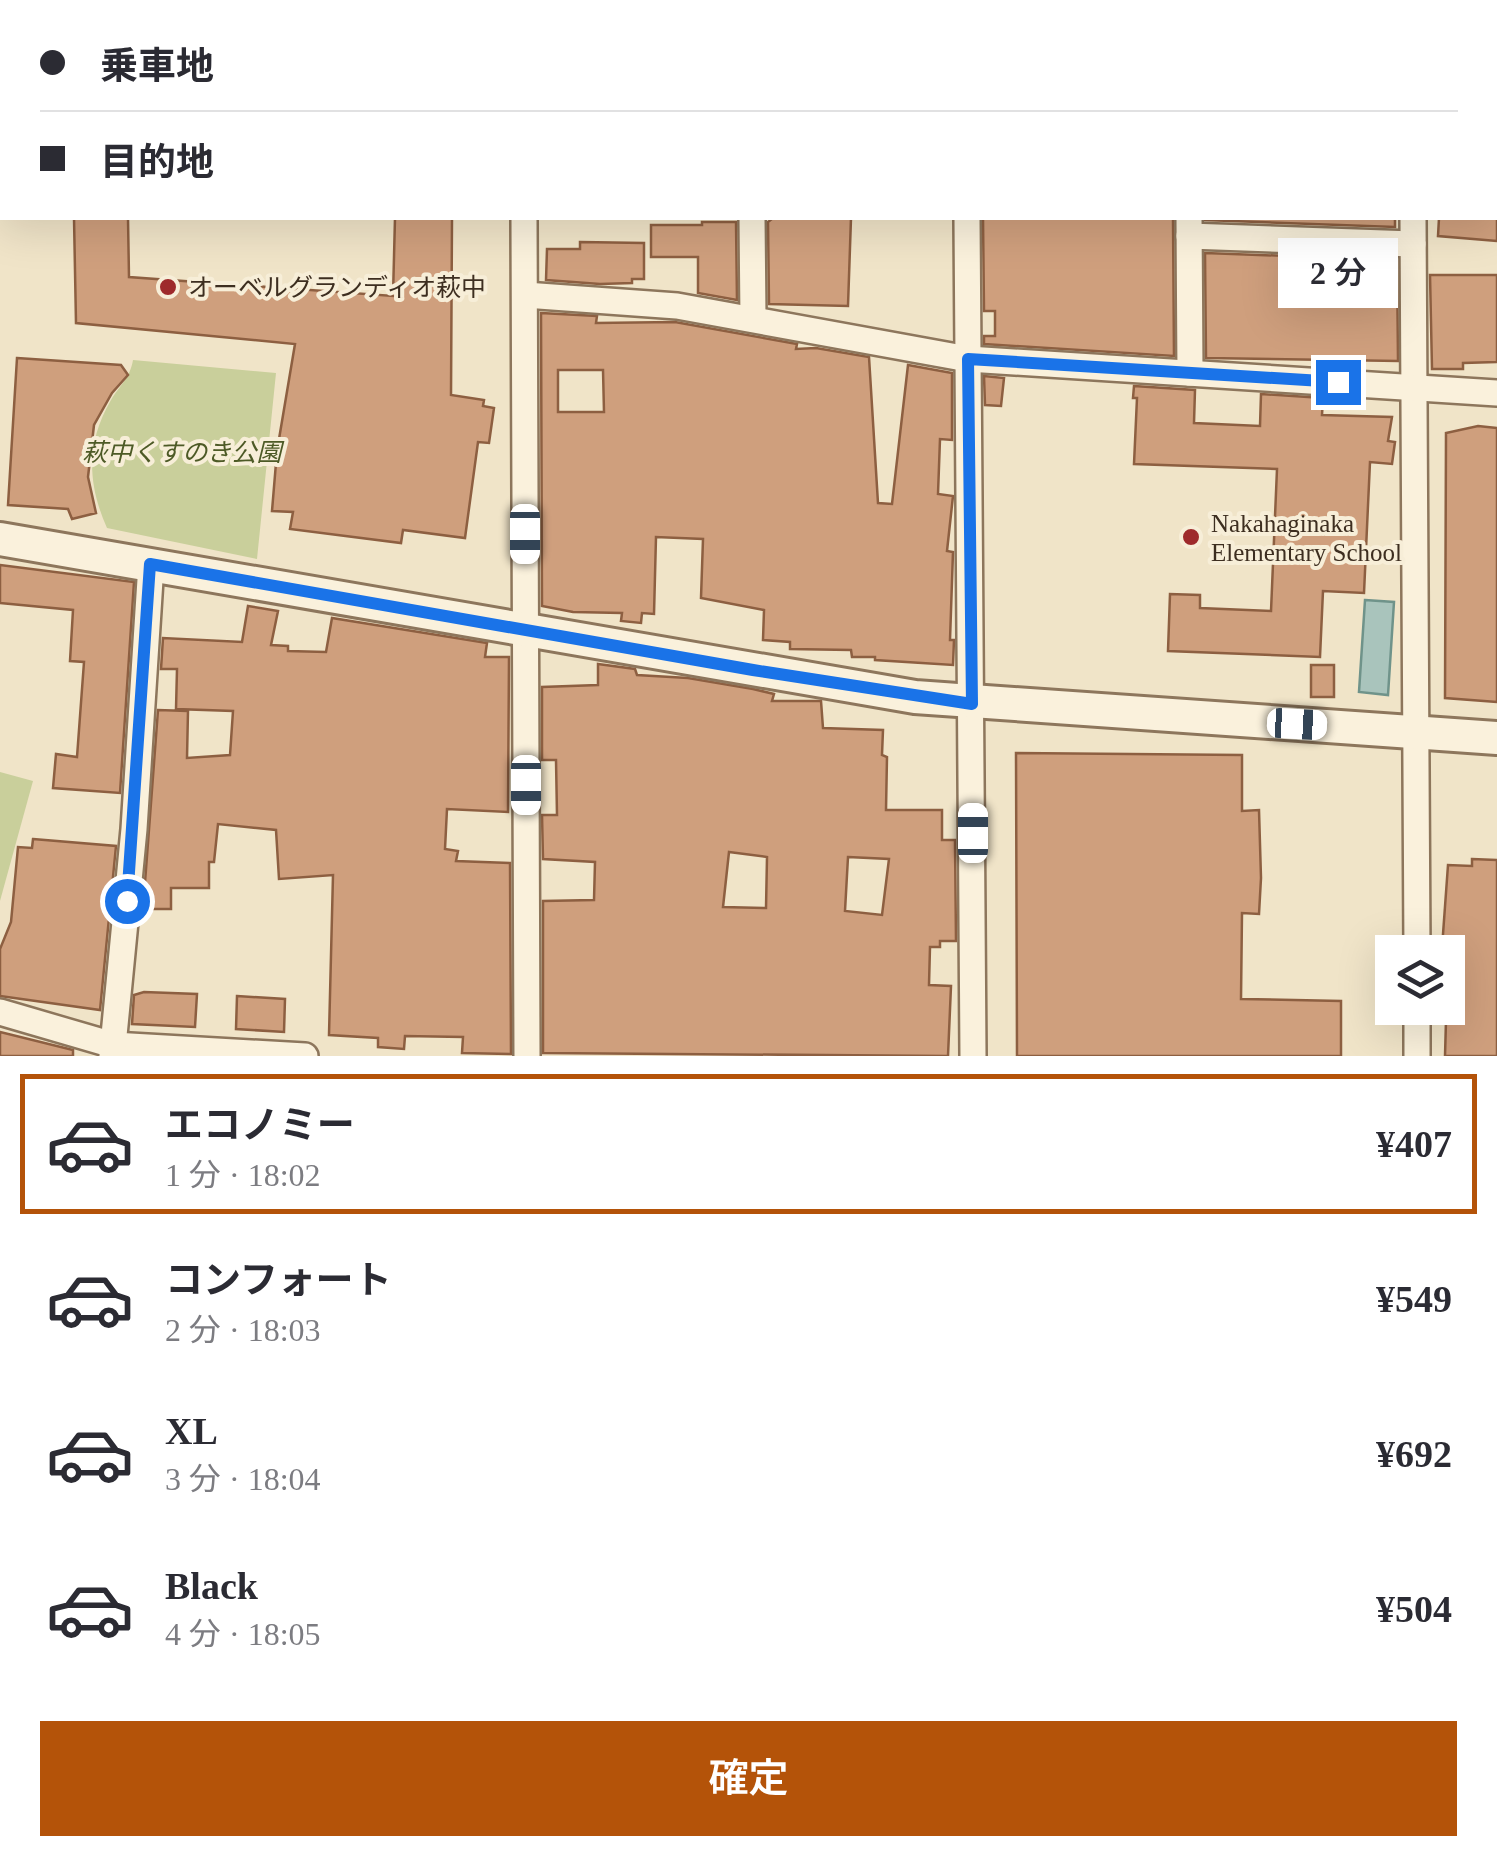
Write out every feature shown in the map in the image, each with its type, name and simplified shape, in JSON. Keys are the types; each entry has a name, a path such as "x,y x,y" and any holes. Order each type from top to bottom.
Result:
{"street":[{"path":"0,162 0,174"},
{"path":"524,220 528,1056"},
{"path":"752,220 754,319"},
{"path":"968,220 973,1056"},
{"path":"1413,220 1418,935"},
{"path":"1190,373 1189,227 1413,244"},
{"path":"525,296 678,306 968,359 1497,392"},
{"path":"0,539 525,627 753,670 972,704 1497,738"},
{"path":"112,1050 134,830 150,564"},
{"path":"0,1012 112,1050 302,1056"},
{"path":"1417,1025 1417,1056"}],"green space":[{"name":"萩中くすのき公園","path":"133,360 276,373 257,559 107,528 93,479 93,448 103,416"},
{"path":"0,772 33,781 0,901"}],"water":[{"path":"1365,600 1394,602 1388,695 1359,692"}],"building":[{"path":"74,220 128,220 129,277 393,296 395,220 452,220 451,395 484,400 483,406 494,408 489,443 478,442 465,538 403,530 401,543 290,529 293,512 272,511 277,451 295,344 76,323"},
{"path":"851,220 848,306 769,304 768,222"},
{"path":"983,220 1173,220 1174,356 984,344 984,336 995,336 995,311 984,311"},
{"path":"1205,220 1395,220 1395,227"},
{"path":"1439,220 1497,220 1497,241 1438,236"},
{"path":"736,222 737,300 698,293 698,257 651,257 651,225"},
{"path":"580,242 644,243 644,279 600,284 546,280 547,249 580,249"},
{"path":"1205,253 1397,260 1398,361 1206,358"},
{"path":"1430,275 1497,275 1497,362 1463,363 1463,369 1432,369"},
{"path":"541,313 597,316 596,323 675,322 797,344 796,349 816,348 869,357 878,503 892,504 908,365 952,373 952,440 940,439 938,494 953,496 947,551 953,552 953,665 852,657 851,650 790,649 790,642 763,640 764,610 701,598 703,539 656,537 654,614 642,613 641,623 621,621 622,613 573,612 542,606","holes":["558,370 603,370 604,412 558,412"]},
{"path":"17,358 121,365 128,375 112,393 94,425 88,477 96,513 72,519 68,509 8,505"},
{"path":"984,376 1004,378 1001,406 985,405"},
{"path":"1134,386 1195,390 1194,423 1260,426 1261,394 1323,398 1322,415 1392,417 1388,441 1395,442 1392,464 1370,462 1364,593 1323,591 1320,657 1168,651 1170,594 1200,595 1200,608 1271,611 1277,469 1134,464"},
{"path":"1478,426 1497,428 1497,702 1445,698 1446,433"},
{"path":"0,565 134,582 120,793 53,788 56,754 77,757 84,662 70,661 73,610 0,603"},
{"path":"248,606 278,611 271,645 288,646 288,651 326,652 332,618 487,643 485,657 509,657 508,812 447,809 445,849 458,851 456,861 510,863 511,1054 462,1053 463,1037 405,1036 404,1049 378,1047 378,1038 329,1035 333,875 279,879 276,830 218,824 214,862 209,862 209,888 171,888 171,909 143,909 158,710 188,711 187,758 230,755 233,711 176,709 177,669 161,669 163,638 242,642"},
{"path":"598,664 635,669 637,675 688,678 753,689 774,694 772,701 821,701 823,728 883,730 886,810 942,810 942,840 955,840 956,941 940,941 940,947 930,947 929,985 951,986 948,1056 543,1053 543,901 594,900 595,862 543,859 542,815 557,815 556,760 542,760 542,687 598,685","holes":["729,852 767,857 766,908 723,907","848,857 889,859 882,915 845,911"]},
{"path":"1311,665 1334,665 1334,697 1311,697"},
{"path":"1016,753 1242,755 1242,811 1259,810 1261,878 1259,914 1242,913 1241,999 1341,1001 1341,1056 1017,1056"},
{"path":"33,839 116,846 100,1010 0,996 0,949 11,922 18,847 32,848"},
{"path":"1472,859 1497,860 1497,1056 1445,1056 1446,1025 1465,1025 1465,935 1443,935 1448,865 1472,866"},
{"path":"197,994 195,1027 132,1024 134,995"},
{"path":"237,996 285,999 284,1032 236,1029"},
{"path":"0,1032 73,1050 73,1056 0,1056"}],"place":[{"name":"オーベルグランディオ萩中","path":"168,287"},
{"name":"Nakahaginaka Elementary School","path":"1191,537"}],"route":[{"path":"127,901 150,564 753,670 972,704 968,359 1338,382"}]}
